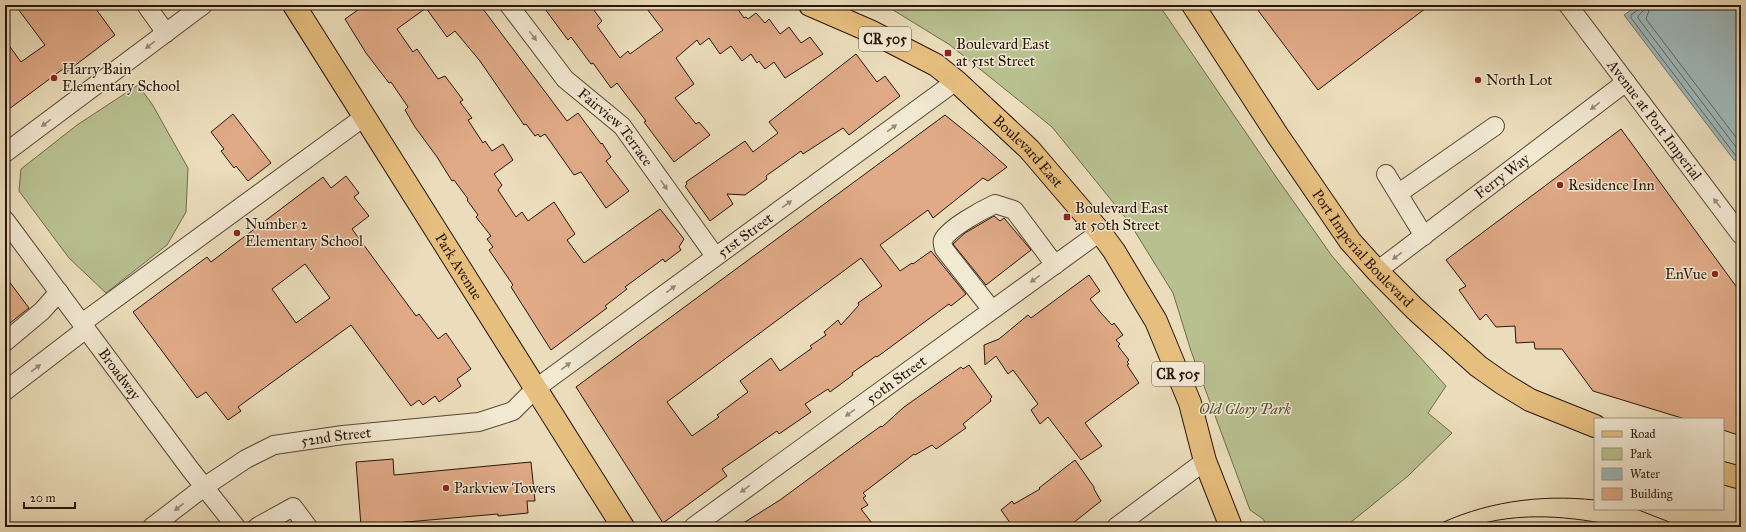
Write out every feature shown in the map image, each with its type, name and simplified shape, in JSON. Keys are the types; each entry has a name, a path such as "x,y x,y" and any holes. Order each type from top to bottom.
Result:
{"main road":[{"name":"Park Avenue","path":"294,5 623,527"},
{"name":"Boulevard East","path":"810,5 870,31 936,65 956,81 1029,149 1100,232 1114,251 1156,321 1190,403 1205,461 1231,527"},
{"name":"Port Imperial Boulevard","path":"1193,5 1278,136 1350,241 1378,271 1415,309 1478,366 1530,400 1594,426"},
{"path":"1724,473 1741,478"}],"street":[{"path":"146,5 166,33"},
{"path":"5,153 204,5"},
{"name":"Fairview Terrace","path":"509,5 565,79 622,126 715,256"},
{"name":"Avenue at Port Imperial","path":"1568,5 1741,234"},
{"name":"51st Street","path":"535,389 956,81"},
{"name":"Ferry Way","path":"1378,271 1626,82"},
{"path":"5,391 84,326 364,117"},
{"path":"1399,193 1495,126"},
{"path":"1386,174 1424,236"},
{"path":"992,310 944,249 942,243 943,240 958,226 995,204 1014,210 1055,265"},
{"name":"Broadway","path":"5,220 204,487 236,527"},
{"name":"50th Street","path":"693,527 1100,232"},
{"path":"5,342 42,311 60,292"},
{"name":"52nd Street","path":"152,527 204,487 246,459 274,445 343,435 479,422 513,411 535,389"},
{"path":"1116,527 1205,461"},
{"path":"257,527 293,507 308,527"}],"green space":[{"name":"Old Glory Park","path":"885,5 1159,5 1274,174 1332,256 1446,386 1428,413 1452,433 1408,476 1345,527 1268,527 1263,519 1250,510 1191,351 1173,293 1129,222 1052,127 950,45"},
{"path":"138,85 152,104 188,168 186,212 167,245 106,293 69,258 19,191 21,169 77,125"}],"water":[{"path":"1638,5 1741,5 1741,161 1734,160 1624,15"}],"building":[{"path":"15,5 93,5 115,35 65,73 63,69 5,112 5,40 21,62 45,45"},
{"path":"365,5 480,5 567,121 578,113 601,144 602,143 611,157 606,161 629,191 606,208 581,172 574,175 545,134 540,137 538,134 535,136 526,124 524,125 480,61 455,31 447,37 426,8 397,29 413,52 417,49 438,79 445,76 463,100 460,102 472,118 468,120 483,143 485,141 492,151 503,144 513,160 494,174 502,185 498,190 516,217 522,212 528,221 554,202 575,234 567,240 584,263 660,209 684,239 679,247 681,250 665,262 663,259 625,287 627,289 605,306 607,308 551,350 511,287 513,285 489,250 493,247 487,239 491,236 476,217 478,215 454,180 452,181 415,127 405,110 408,107 391,82 389,83 366,53 345,19"},
{"path":"542,5 590,5 602,21 597,26 620,58 628,51 630,54 663,30 644,5 735,5 744,18 746,17 748,19 756,13 765,23 769,19 780,34 789,27 801,43 810,37 823,54 785,78 774,62 765,69 759,61 757,63 751,54 742,61 731,46 720,54 709,38 700,45 697,40 676,58 694,84 675,98 696,124 699,122 710,135 674,162 644,122 646,121 617,83 611,88 593,63 591,64 571,37 568,40"},
{"path":"1254,5 1430,5 1318,90"},
{"path":"856,54 877,82 885,76 900,96 849,135 843,128 803,154 801,151 766,176 767,179 745,195 727,194 733,204 710,221 685,186 687,184 686,182 745,141 753,152 778,133 769,122"},
{"path":"233,114 271,163 248,181 236,166 234,168 221,151 224,149 211,132"},
{"path":"945,115 1007,167 988,181 983,178 933,218 928,210 880,245 900,271 931,251 966,294 951,306 949,304 877,357 876,356 852,373 853,375 830,392 828,389 805,404 811,412 779,434 777,431 722,469 727,476 663,523 576,387","holes":["861,258 882,286 858,303 859,305 841,325 838,320 824,332 826,335 810,346 812,348 780,371 771,358 740,381 748,392 717,415 719,417 692,436 667,402"]},
{"path":"1621,129 1741,293 1741,436 1724,430 1724,418 1682,418 1593,391 1562,349 1535,349 1534,342 1516,343 1515,326 1496,327 1486,314 1480,320 1459,290 1466,286 1446,260"},
{"path":"346,176 359,193 354,197 369,216 352,229 416,316 419,314 438,339 446,333 471,369 457,379 461,386 439,402 435,396 423,405 419,400 411,406 351,325 238,407 241,411 228,420 206,392 197,398 133,312 207,257 211,262 323,177 331,188","holes":["305,264 330,298 296,323 272,289"]},
{"path":"994,216 1000,221 1004,218 1031,250 986,285 953,244 965,233"},
{"path":"1089,275 1100,291 1090,299 1112,325 1114,323 1123,335 1116,340 1120,344 1118,346 1129,360 1127,362 1129,364 1127,365 1139,383 1085,423 1102,446 1081,460 1048,417 1040,424 1031,410 1038,404 1013,370 1008,374 996,356 985,365 984,345 999,339 1028,315 1031,318"},
{"path":"5,276 29,308 5,327"},
{"path":"969,365 992,397 990,399 991,401 963,424 966,428 936,449 932,445 915,455 914,454 863,493 866,496 863,498 868,505 861,509 875,527 737,527 780,500 881,426 882,427 904,407 961,367 963,369"},
{"name":"Parkview Towers","path":"393,459 394,475 531,462 535,501 527,501 528,513 498,516 498,514 361,526 356,462"},
{"path":"1075,460 1094,487 1101,501 1068,527 1013,527 1001,510 1012,501 1014,504 1040,489 1039,488"}],"tram line":[{"path":"1433,527 1472,511 1512,502 1553,498 1594,500"},
{"path":"1639,510 1682,527"},
{"path":"1470,527 1489,522 1526,517 1564,518 1621,527"}],"place":[{"name":"Boulevard East at 51st Street","path":"948,53"},
{"name":"Harry Bain Elementary School","path":"54,78"},
{"name":"North Lot","path":"1478,80"},
{"name":"Residence Inn","path":"1560,185"},
{"name":"Boulevard East at 50th Street","path":"1067,217"},
{"name":"Number 2 Elementary School","path":"237,233"},
{"name":"EnVue","path":"1715,274"},
{"name":"Parkview Towers","path":"446,488"}]}
